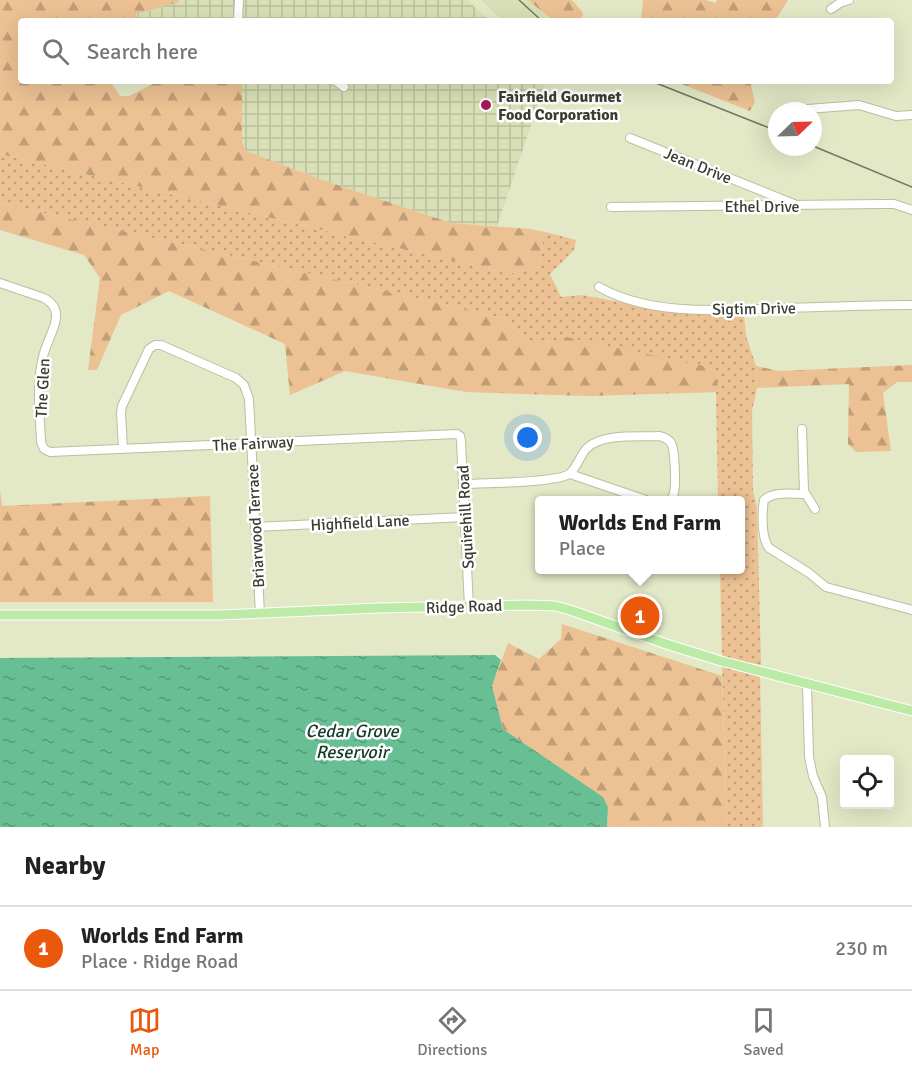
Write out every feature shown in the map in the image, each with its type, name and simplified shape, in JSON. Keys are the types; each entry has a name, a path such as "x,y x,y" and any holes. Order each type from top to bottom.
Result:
{"main road":[{"name":"Ridge Road","path":"0,615 220,615 527,604 555,606 721,661 912,711"}],"street":[{"path":"238,18 239,0"},
{"path":"831,9 849,0"},
{"path":"340,84 344,87"},
{"path":"822,108 859,105 896,116 912,115"},
{"name":"Jean Drive","path":"630,138 798,206"},
{"name":"Ethel Drive","path":"611,207 894,204 912,210"},
{"name":"The Glen","path":"0,283 44,298 55,309 56,321 43,357 39,389 41,444 47,451 54,452"},
{"name":"Sigtim Drive","path":"599,286 613,294 641,302 691,309 912,305"},
{"name":"Briarwood Terrace","path":"123,449 121,413 124,401 149,349 155,345 164,346 232,376 244,385 249,399 260,614"},
{"path":"802,429 805,494 815,509"},
{"name":"The Fairway","path":"54,452 453,433"},
{"name":"Squirehill Road","path":"453,433 461,438 469,607"},
{"path":"463,484 555,479 570,474 586,450 601,440 662,437 670,441 674,450 675,490 673,496"},
{"path":"570,474 632,496"},
{"path":"805,494 766,497 764,500 764,539 769,548 809,573 826,587 912,610"},
{"name":"Highfield Lane","path":"255,527 465,517"},
{"path":"807,685 810,764 822,797 825,827"}],"shaded area":[{"path":"185,0 467,0 487,18 136,18 136,14"},
{"path":"481,0 528,0 550,18 500,18"},
{"path":"241,84 545,84 497,226 451,223 320,179 246,151 242,142"}],"green space":[{"path":"0,0 180,0 136,14 136,18 18,18 18,84 112,84 120,96 129,96 153,84 242,84 242,142 246,151 320,179 451,223 545,232 538,267 509,274 0,154"},
{"path":"528,0 572,0 583,13 582,18 550,18"},
{"path":"643,0 706,0 716,3 717,0 788,0 777,18 641,18"},
{"path":"682,84 751,84 755,102 750,111"},
{"path":"0,154 509,274 538,267 545,232 576,240 574,250 550,274 561,297 582,295 652,308 744,315 746,336 756,366 757,388 752,411 753,491 757,507 761,665 722,657 720,574 745,574 745,496 718,496 716,392 719,392 557,342 525,340 507,319 0,203"},
{"path":"0,203 507,319 525,340 557,342 566,337 713,368 720,392 587,396 466,392 345,371 290,395 285,344 169,291 121,315 97,370 88,370 100,278 84,255 0,230"},
{"path":"912,365 912,382 897,382 883,393 891,451 856,452 848,444 849,384 757,388 756,366 779,371"},
{"path":"0,489 2,506 210,496 213,602 0,602"},
{"path":"562,624 722,676 727,827 607,827 608,808 602,797 503,729 492,686 508,643 539,659 561,639"},
{"path":"722,665 760,675 763,827 727,827"}],"water":[{"name":"Cedar Grove Reservoir","path":"495,655 501,660 492,686 503,729 603,797 608,807 607,827 0,827 0,658"}],"railway":[{"path":"519,0 539,18"},
{"path":"659,84 768,127"},
{"path":"822,150 912,187"}],"place":[{"name":"Fairfield Gourmet Food Corporation","path":"486,105"},
{"name":"Worlds End Farm","path":"640,616"}]}
